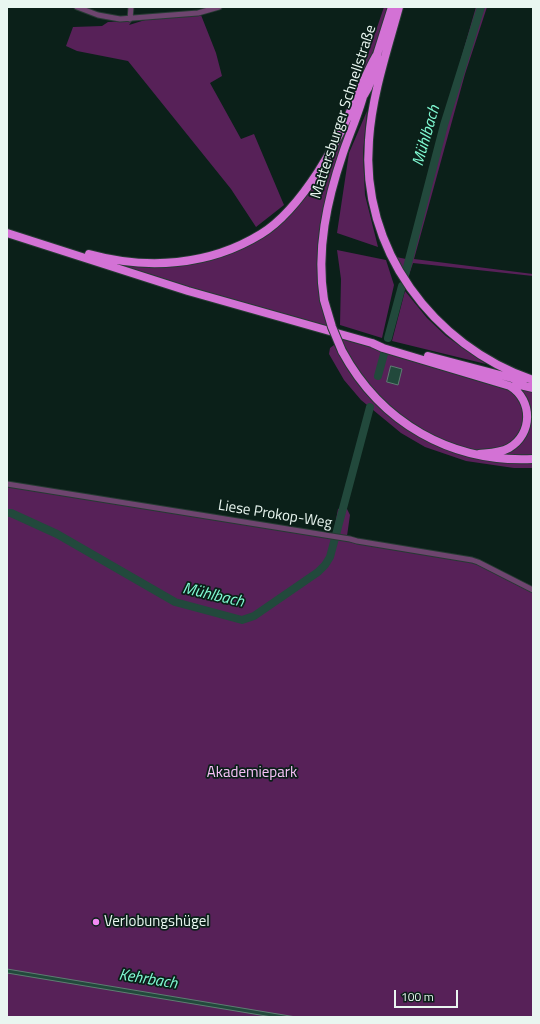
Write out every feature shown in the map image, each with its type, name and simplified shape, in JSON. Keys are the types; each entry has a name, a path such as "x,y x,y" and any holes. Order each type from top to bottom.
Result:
{"highway":[{"name":"Mattersburger Schnellstraße","path":"392,7 363,97 342,154 327,208 321,256 324,300 332,327 342,351 365,387 379,402 398,418 422,434 460,450 499,459 533,459"},
{"name":"Mattersburger Schnellstraße","path":"398,7 372,110 369,140 368,167 371,197 378,226 401,276 434,316 468,346 500,366 533,380"},
{"path":"363,97 376,68 398,7"},
{"path":"7,232 94,256 117,260 152,263 195,260 216,255 236,247 262,233 283,216 302,195 318,172 335,142 376,56"},
{"path":"7,232 188,291 506,384 514,389 526,404 528,414 526,427 520,438 511,446 504,450 479,454"},
{"path":"372,344 384,344 533,384"},
{"path":"413,357 533,388"}],"street":[{"path":"77,7 111,18 130,19 219,7"},
{"path":"130,19 131,7"},
{"name":"Liese Prokop-Weg","path":"7,484 339,537 472,560 533,590"}],"green space":[{"path":"384,7 388,7 375,47 358,87 345,111 367,57"},
{"path":"476,7 487,7 465,74 414,259 533,274 533,276 413,263 408,278 396,257 406,259"},
{"path":"201,15 216,53 222,76 210,83 241,139 254,134 284,205 256,227 231,189 128,61 77,51 66,46 73,27 102,26 108,22 132,21 129,25 145,20"},
{"path":"367,111 363,153 365,195 378,247 337,233 349,153"},
{"path":"344,125 351,128 327,208 321,301 329,331 115,268 117,260 195,260 262,233 302,195"},
{"path":"337,250 386,260 394,285 382,338 340,325 341,279"},
{"path":"405,291 427,318 446,336 486,364 392,341"},
{"path":"338,334 506,385 533,388 533,459 499,459 422,434 361,382"},
{"path":"334,345 349,372 368,396 383,411 419,437 459,454 502,462 524,462 526,464 533,464 533,468 514,468 466,461 425,447 401,433 361,400 344,380 329,354 330,348"},
{"name":"Akademiepark","path":"7,486 474,562 533,593 533,1017 7,1017"},
{"path":"346,507 350,515 347,536 333,535 338,509"}],"shaded area":[{"path":"391,366 402,369 398,385 387,382"},
{"path":"7,969 296,1017 272,1017 7,973"}],"waterway":[{"name":"Mühlbach","path":"405,275 444,125 481,7"},
{"name":"Mühlbach","path":"388,338 402,286"},
{"name":"Mühlbach","path":"378,376 384,354"},
{"name":"Mühlbach","path":"7,513 11,513 57,534 175,602 242,620 254,616 318,572 330,557 370,407"}],"place":[{"name":"Verlobungshügel","path":"96,922"}],"water label":[{"name":"Kehrbach","path":"148,980"}]}
